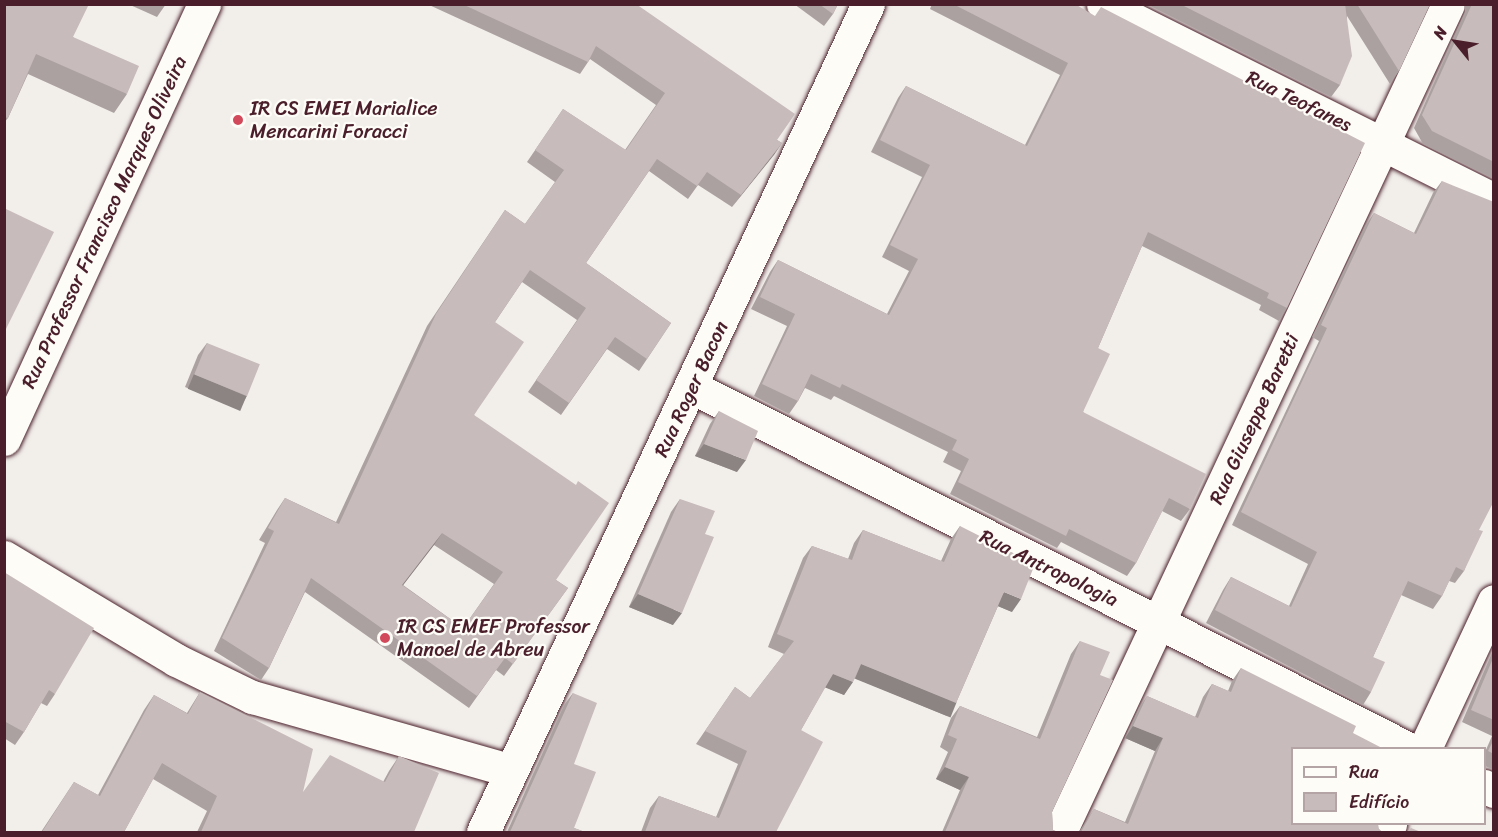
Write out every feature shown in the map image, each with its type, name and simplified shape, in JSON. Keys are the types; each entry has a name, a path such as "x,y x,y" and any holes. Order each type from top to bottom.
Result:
{"street":[{"name":"Rua Professor Francisco Marques Oliveira","path":"4,439 204,4"},
{"name":"Rua Roger Bacon","path":"483,832 692,387 868,4"},
{"name":"Rua Teofanes","path":"1103,4 1494,200"},
{"name":"Rua Giuseppe Baretti","path":"1060,832 1448,4"},
{"name":"Rua Antropologia","path":"692,387 1405,747"},
{"path":"4,557 176,660 252,697 512,771"},
{"path":"1425,747 1494,601"}],"building":[{"path":"4,4 89,4 73,37 139,66 127,94 36,54 8,118 4,117"},
{"path":"462,4 636,4 795,114 777,140 782,143 741,195 707,172 697,186 657,159 586,263 671,323 647,359 615,337 569,403 536,380 586,308 530,270 495,322 524,342 474,415 576,485 578,481 609,503 556,580 568,588 513,664 505,658 477,696 311,578 269,668 222,638 274,531 268,528 285,498 339,524 436,314 505,210 525,224 564,170 535,150 563,109 626,150 665,93 596,46 588,62","holes":["442,533 503,572 463,628 402,585"]},
{"path":"819,4 838,4 833,14"},
{"path":"953,4 1075,4 1095,16 1101,7 1365,143 1287,308 1267,298 1269,293 1148,232 1098,348 1110,354 1083,412 1206,474 1190,509 1169,498 1136,563 1069,529 1066,536 958,482 969,459 952,450 957,440 842,384 840,388 811,374 798,401 762,384 795,314 760,297 778,260 889,315 918,259 890,245 930,165 880,140 906,86 1027,146 1068,63"},
{"path":"1180,4 1345,4 1352,56 1340,85"},
{"path":"1357,4 1430,4 1399,71"},
{"path":"1472,4 1494,4 1494,162 1432,131 1422,115"},
{"path":"1442,181 1494,202 1494,501 1479,530 1483,531 1464,571 1456,567 1442,596 1408,581 1373,657 1385,662 1371,692 1215,610 1231,577 1291,607 1317,552 1241,512 1327,328 1321,325 1374,213 1416,234"},
{"path":"4,208 54,232 4,333"},
{"path":"207,343 260,364 247,396 194,375"},
{"path":"719,411 758,431 746,460 704,444"},
{"path":"680,499 715,511 705,534 714,537 682,613 638,594"},
{"path":"960,526 1035,564 1021,599 1004,592 956,703 861,664 853,682 833,674 801,730 823,742 776,832 645,832 659,796 719,818 747,751 705,731 735,687 750,698 794,641 777,634 812,546 852,560 863,530 944,562"},
{"path":"4,572 94,628 55,694 49,690 24,732 4,721"},
{"path":"1080,641 1110,652 1100,675 1113,680 1052,812 1053,830 1058,832 945,832 969,777 945,767 957,739 948,735 960,706 1040,739"},
{"path":"1494,656 1494,720 1471,710"},
{"path":"1241,668 1356,726 1353,733 1380,747 1291,747 1291,825 1378,825 1382,832 1081,832 1094,809 1128,824 1163,738 1133,726 1147,696 1198,718 1212,684 1231,692"},
{"path":"200,692 313,749 303,792 330,755 385,782 399,756 439,773 414,832 201,832 217,796 162,763 124,832 42,832 74,782 100,796 154,695 188,714"},
{"path":"573,693 597,703 574,764 596,772 574,828 585,832 510,832"},
{"path":"1494,739 1494,754 1488,751"},
{"path":"1411,828 1421,832 1407,832"}],"place":[{"name":"IR CS EMEI Marialice Mencarini Foracci","path":"238,120"},
{"name":"IR CS EMEF Professor Manoel de Abreu","path":"385,638"}]}
